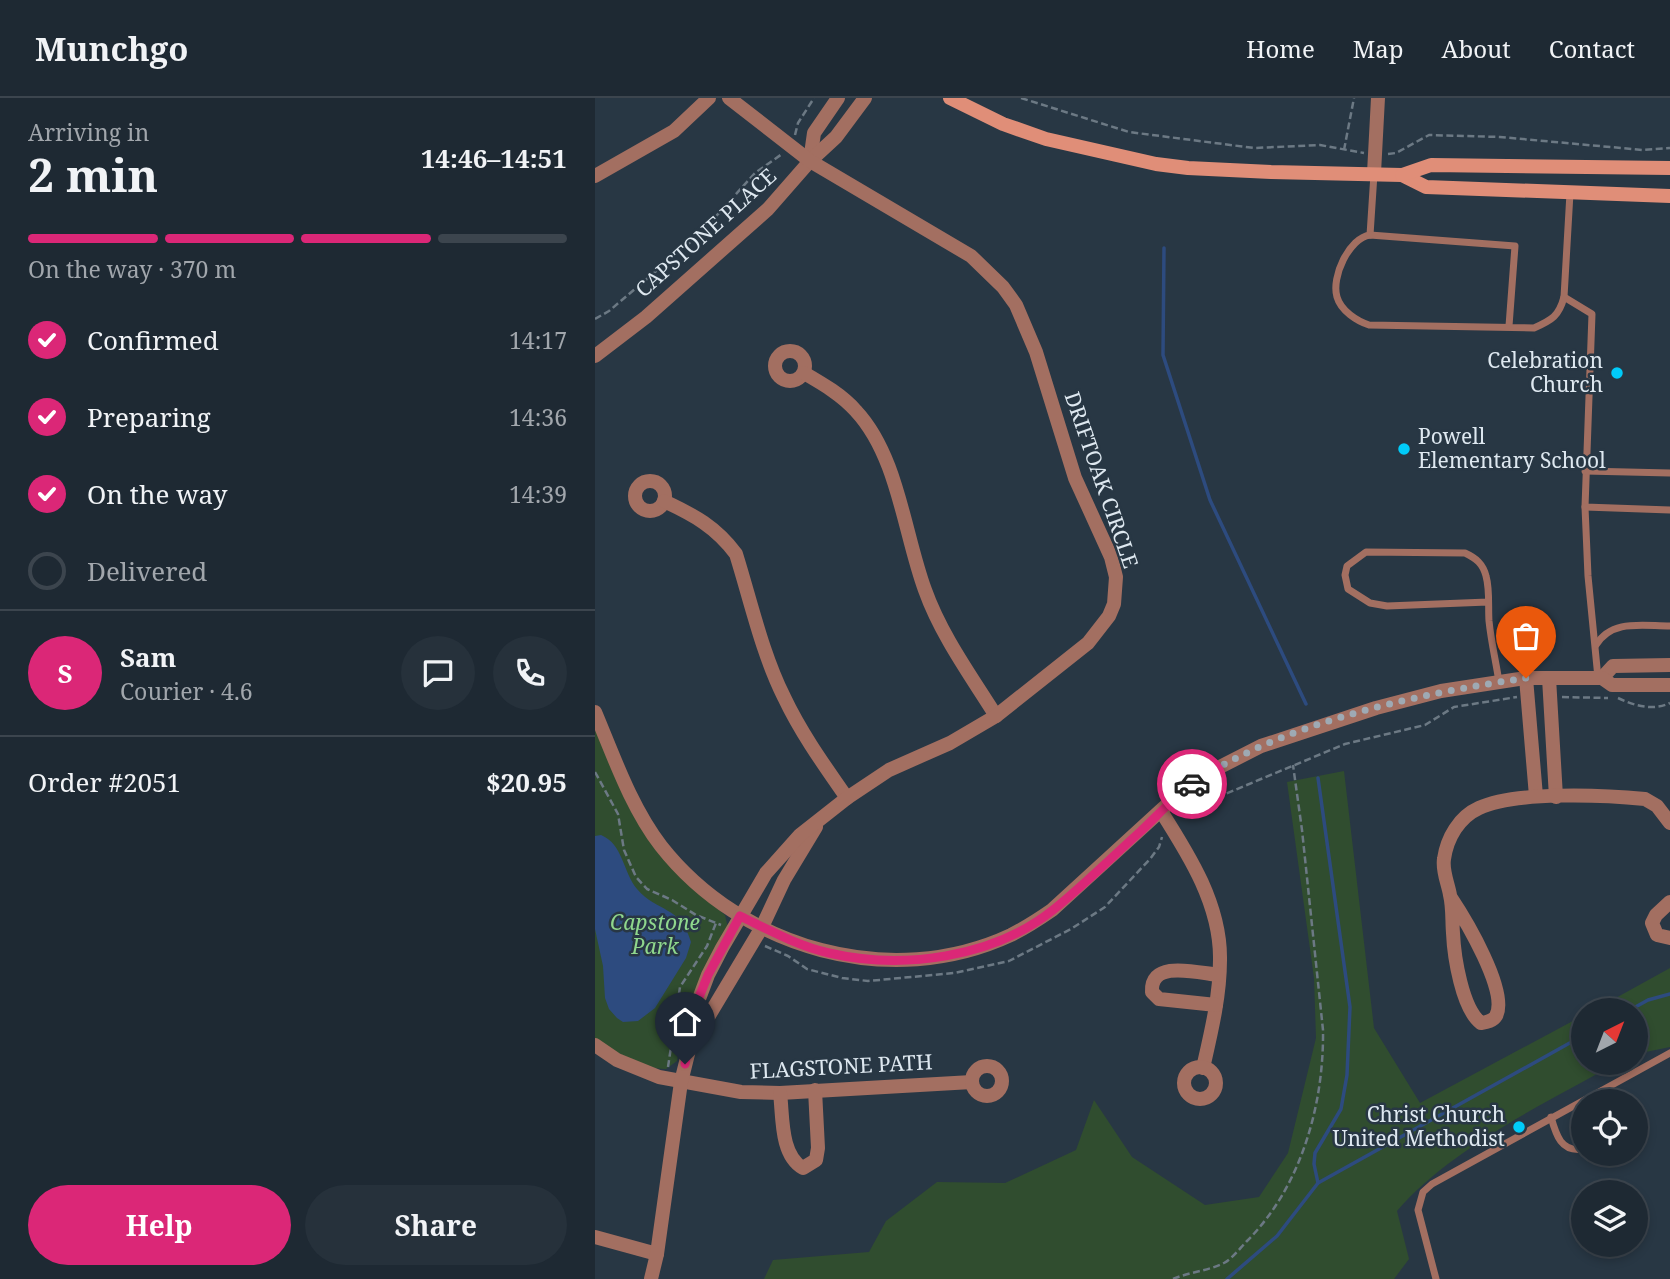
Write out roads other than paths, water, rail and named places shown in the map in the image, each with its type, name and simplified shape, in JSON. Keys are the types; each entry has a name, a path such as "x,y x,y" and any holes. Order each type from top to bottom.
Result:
{"street":[{"path":"595,176 674,131 709,98"},
{"name":"DRIFTOAK CIRCLE","path":"689,1050 689,1032 695,1007 708,975 766,873 786,848 847,798 889,770 950,743 996,716 1044,680 1100,631 1114,604 1116,577 1111,556 1075,478 1032,341 1016,305 1003,287 980,263 942,237 871,199 810,160 729,98"},
{"name":"CAPSTONE PLACE","path":"810,160 814,133 838,98"},
{"name":"CAPSTONE PLACE","path":"595,356 768,209 810,160 836,137 865,98"},
{"path":"950,98 1003,124 1046,139 1156,164 1271,172 1402,175 1426,187 1670,196"},
{"path":"1374,173 1378,98"},
{"path":"1402,175 1431,165 1670,168"},
{"path":"804,373 846,400 869,427 879,444 933,610 996,716"},
{"path":"664,501 698,517 725,540 736,554 773,674 784,699 847,798"},
{"path":"1600,678 1613,666 1670,665"},
{"path":"1526,678 1536,796"},
{"path":"595,712 601,743 640,814 660,844 736,923 762,927 793,942 828,953 856,958 912,960 965,950 1010,935 1052,911 1181,792 1210,772 1261,746 1376,708 1441,691 1499,682 1526,678 1600,678 1612,685 1670,685"},
{"path":"1549,678 1556,797"},
{"path":"1451,898 1478,941 1490,973 1498,1005 1496,1015 1491,1021 1481,1023 1475,1018 1454,953 1451,898 1443,862 1446,847 1456,826 1478,808 1536,796 1644,799 1657,806 1670,823"},
{"path":"1161,811 1188,853 1205,888 1219,937 1216,1005 1203,1068"},
{"name":"DRIFTOAK CIRCLE","path":"689,1050 762,927 784,880 823,817"},
{"path":"1670,902 1656,915 1652,923 1657,935 1670,939"},
{"path":"1216,1005 1159,999 1152,992 1151,983 1164,971 1219,975"},
{"name":"FLAGSTONE PATH","path":"595,1045 617,1060 636,1068 681,1082 741,1092 780,1093 972,1082"},
{"path":"651,1279 657,1254 681,1082 689,1050"},
{"path":"780,1093 788,1153 794,1163 803,1168 816,1160 818,1148 815,1090"},
{"path":"595,1237 657,1254"}],"lane":[{"path":"1370,235 1374,173"},
{"path":"1509,326 1515,246 1363,236 1352,246 1335,288 1337,301 1357,321 1369,325 1534,328 1560,313 1564,297 1570,193"},
{"path":"1564,297 1592,314 1585,508 1600,678"},
{"path":"1585,471 1670,473"},
{"path":"1585,508 1670,510"},
{"path":"1488,602 1387,606 1370,603 1347,589 1345,575 1347,566 1366,552 1465,553 1474,557 1481,564 1487,578 1489,623 1499,682"},
{"path":"1595,645 1604,632 1619,626 1670,626"},
{"path":"1609,1089 1670,1053"},
{"path":"1436,1279 1418,1210 1423,1192 1440,1178 1571,1108"},
{"path":"1551,1116 1555,1133 1562,1144 1571,1150"}],"water":[{"path":"601,835 614,845 637,889 675,915 681,921 691,942 686,958 655,1008 638,1021 623,1022 617,1018 609,1009 605,998 603,966 595,929 595,836"}],"waterway":[{"path":"1164,248 1163,355 1210,500 1306,704"},
{"path":"1227,1279 1277,1236 1318,1183 1315,1153 1341,1109 1347,1075 1350,1007 1318,778"},
{"path":"1649,1000 1670,994"},
{"path":"1318,1183 1571,1042"}],"place":[{"name":"Celebration Church","path":"1617,373"},
{"name":"Powell Elementary School","path":"1404,449"},
{"name":"Christ Church United Methodist","path":"1519,1127"}],"park label":[{"name":"Capstone Park","path":"655,935"}]}
